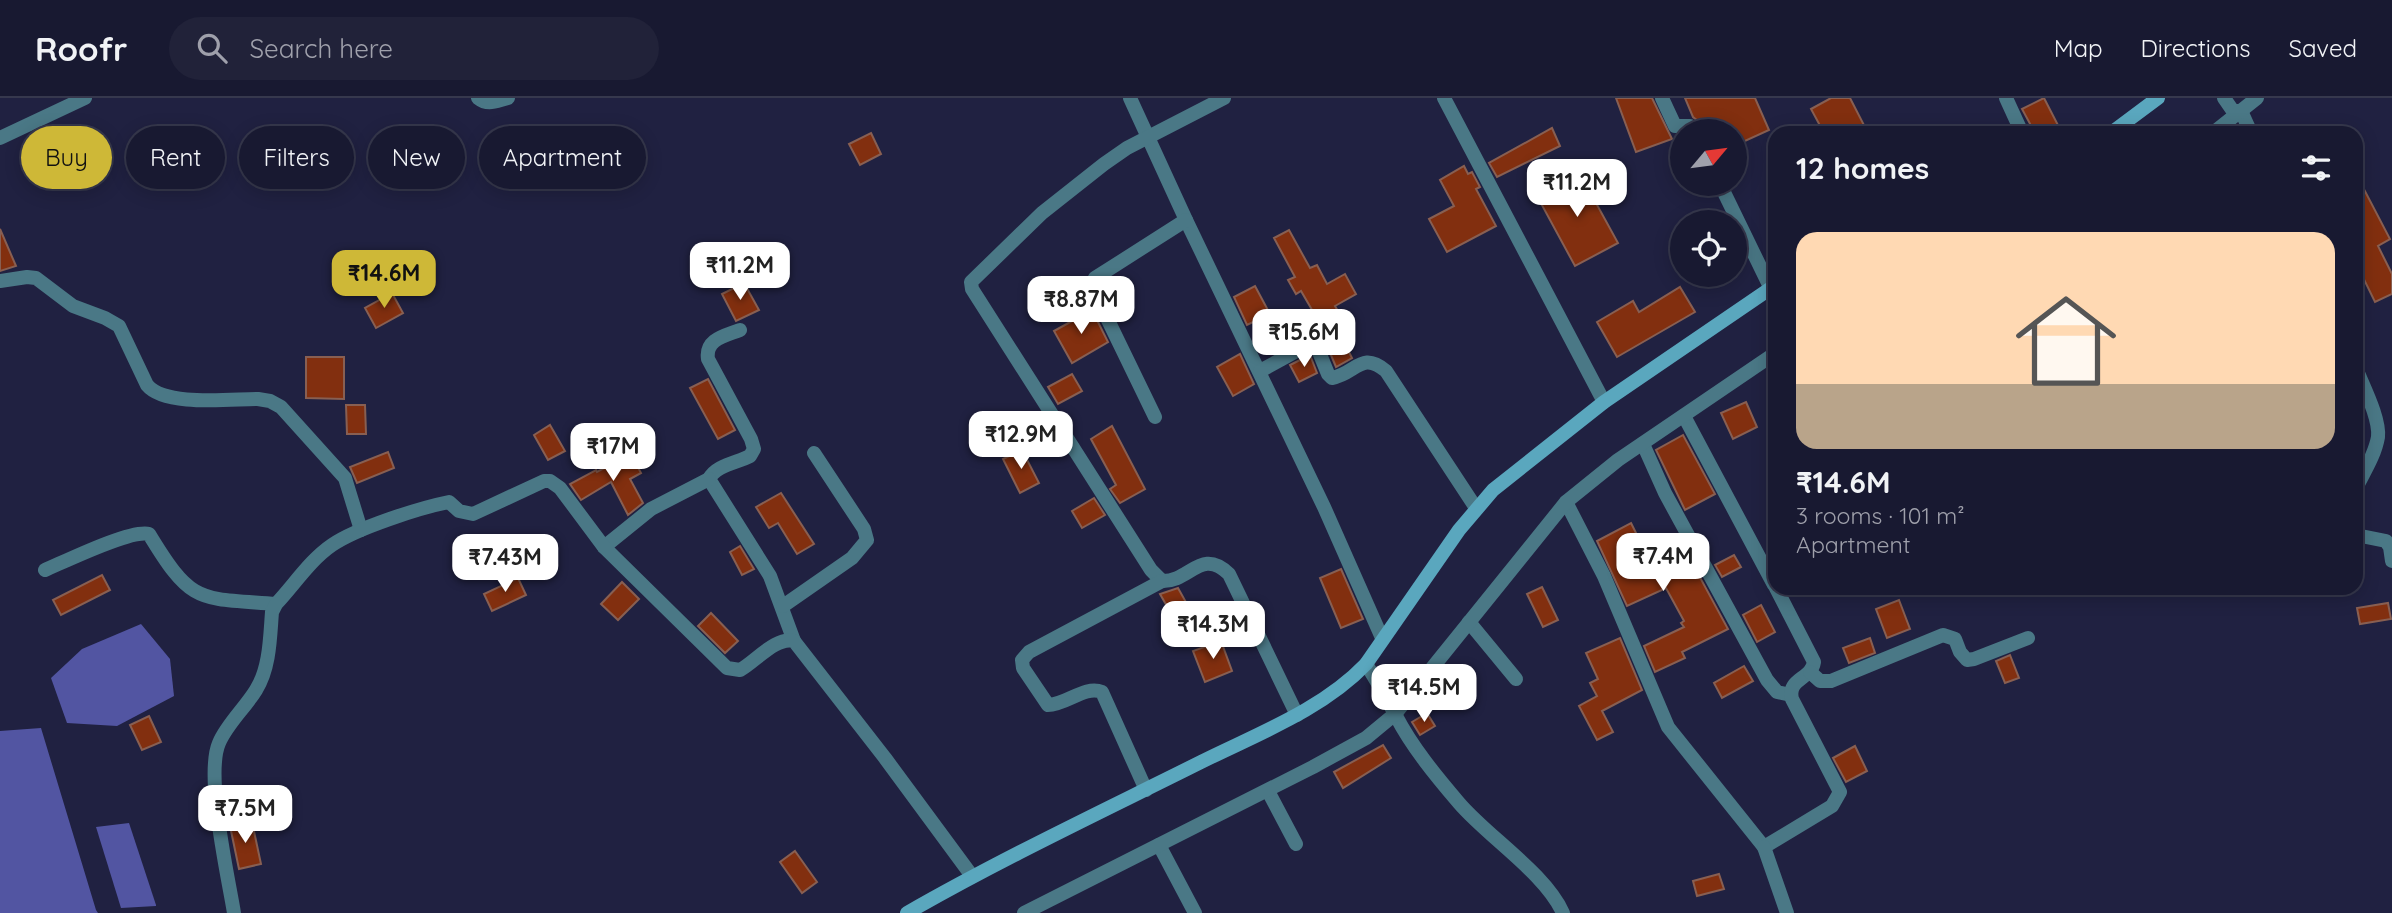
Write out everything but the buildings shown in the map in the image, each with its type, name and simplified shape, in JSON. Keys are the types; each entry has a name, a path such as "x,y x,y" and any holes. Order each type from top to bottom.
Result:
{"main road":[{"path":"2120,126 2158,98"},
{"path":"906,913 972,876 1297,715 1351,679 1366,664 1476,508 1512,473 1604,402 1768,291"}],"street":[{"path":"0,138 85,98"},
{"path":"478,98 484,103 508,98"},
{"path":"1130,98 1324,506 1382,638"},
{"path":"1162,581 1144,558 972,289 971,282 1042,213 1104,164 1149,136 1224,98"},
{"path":"1444,98 1604,402"},
{"path":"1662,98 1672,119"},
{"path":"2006,98 2019,126"},
{"path":"2224,98 2247,126"},
{"path":"2221,126 2257,98"},
{"path":"1726,196 1768,280"},
{"path":"1155,417 1093,294 1091,285 1095,278 1186,220"},
{"path":"0,281 27,276 36,278 73,306 119,326 153,392 175,399 258,399 281,407 345,478 361,530"},
{"path":"604,547 651,509 709,479 712,473 719,469 750,456 754,449 751,439 708,359 706,350 715,340 740,330"},
{"path":"1260,371 1309,344 1317,347 1332,378 1363,362 1378,364 1386,371 1476,508"},
{"path":"1024,913 1268,791 1366,738 1469,622 1566,502 1643,444 1768,358"},
{"path":"2363,387 2376,421 2378,435 2373,454 2363,474"},
{"path":"1684,416 1768,573"},
{"path":"1643,444 1665,493 1767,680 1777,692 1791,695"},
{"path":"783,606 852,558 867,540 864,528 814,453"},
{"path":"709,479 770,576 794,641 886,758 972,876"},
{"path":"234,913 215,792 214,764 219,743 263,676 272,612 276,604 318,557 332,545 361,530 449,502 460,511 473,514 544,481 550,481 560,488 604,547 727,668 740,670 779,643 794,641"},
{"path":"1566,502 1604,576 1668,727 1764,847 1787,913"},
{"path":"45,570 129,536 144,533 149,534 179,580 195,593 208,599 276,604"},
{"path":"2363,536 2386,541 2390,547 2392,561"},
{"path":"1146,790 1102,692 1090,691 1057,705 1048,705 1023,667 1022,660 1029,652 1162,581 1170,581 1204,564 1214,563 1229,574 1297,715"},
{"path":"1764,847 1832,806 1840,792 1791,695 1793,683 1810,672 1814,662 1780,595"},
{"path":"1469,622 1516,679"},
{"path":"1810,672 1820,681 1831,681 1943,635 1955,639 1960,652 1967,660 2028,638"},
{"path":"1366,664 1425,761 1461,806 1519,859 1551,894 1563,913"},
{"path":"1268,791 1296,844"},
{"path":"1159,845 1195,913"}],"shaded area":[{"path":"141,624 170,659 174,696 117,726 67,723 51,678 82,649"},
{"path":"41,728 98,913 0,913 0,731"},
{"path":"129,823 156,906 121,908 96,827"}]}
